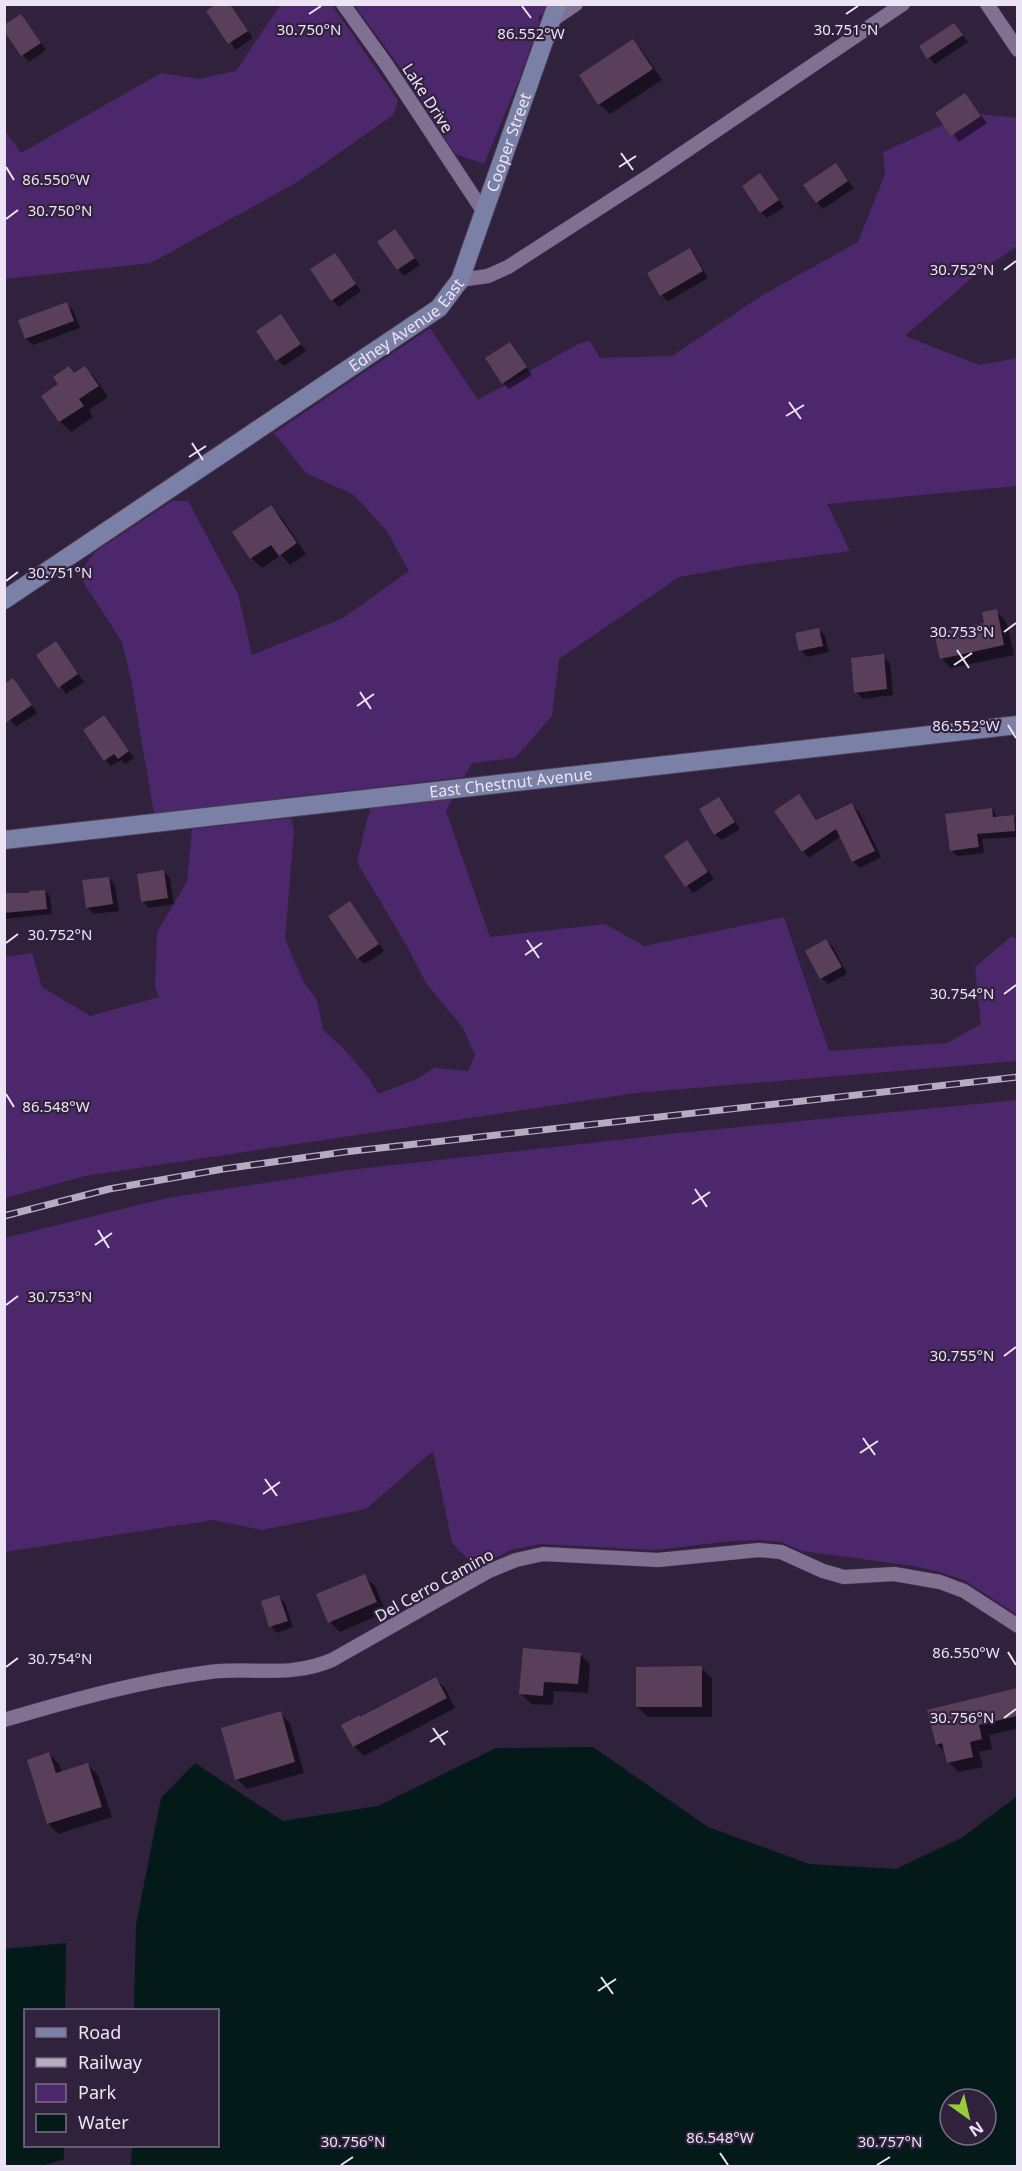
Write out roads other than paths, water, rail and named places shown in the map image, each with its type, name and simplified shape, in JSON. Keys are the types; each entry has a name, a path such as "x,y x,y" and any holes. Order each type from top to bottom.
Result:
{"street":[{"name":"Lake Drive","path":"343,4 386,64 483,211"},
{"path":"554,13 576,4"},
{"name":"Edney Avenue East","path":"4,600 432,314 448,298 459,280 488,276 508,267 652,174 903,4"},
{"path":"987,4 1017,50"},
{"name":"Cooper Street","path":"459,280 554,13"},
{"name":"East Chestnut Avenue","path":"4,840 1017,725"},
{"name":"Del Cerro Camino","path":"4,1720 143,1682 213,1672 297,1671 314,1668 489,1571 516,1560 543,1554 658,1560 759,1550 781,1552 823,1571 844,1577 894,1574 940,1582 964,1591 1017,1626"}],"water":[{"path":"593,1747 708,1827 809,1864 896,1869 963,1837 1017,1796 1017,2166 131,2166 132,2147 219,2147 219,2009 134,2009 136,1925 161,1798 195,1763 283,1821 378,1806 496,1748"},
{"path":"66,1943 65,2009 24,2009 24,2147 64,2147 64,2159 42,2166 5,2166 5,1949"}],"railway":[{"path":"4,1216 109,1189 223,1169 344,1152 1018,1077"}]}
